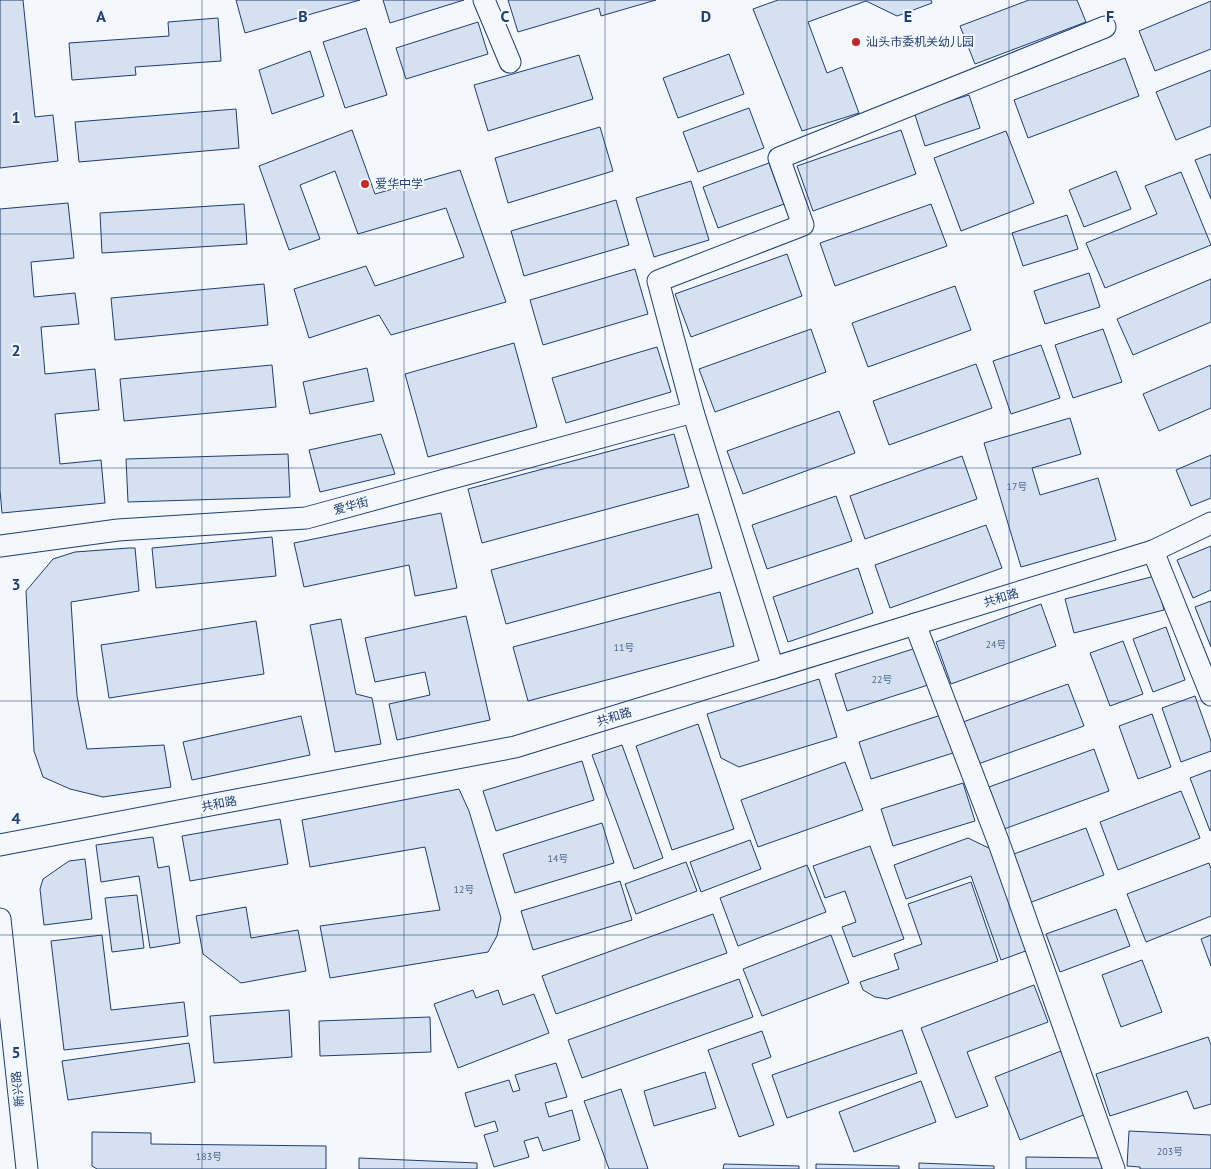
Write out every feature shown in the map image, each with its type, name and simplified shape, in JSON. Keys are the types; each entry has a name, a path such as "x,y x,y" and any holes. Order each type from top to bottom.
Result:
{"street":[{"path":"484,0 510,62"},
{"path":"773,668 693,412 658,281 804,225 779,158 1105,27"},
{"name":"爱华街","path":"0,546 118,530 306,518 693,412"},
{"name":"共和路","path":"0,845 515,747 1153,551 1211,523"},
{"path":"1153,551 1211,695"},
{"path":"915,624 1000,846 1114,1169"},
{"name":"新兴路","path":"0,919 27,1169"}],"building":[{"path":"0,0 23,0 35,117 53,115 58,161 0,168"},
{"path":"236,0 360,0 245,33"},
{"path":"383,0 464,0 390,23"},
{"path":"508,0 656,0 601,16 599,8 518,32"},
{"path":"778,0 931,0 932,3 897,16 866,1 808,22 827,73 842,67 859,113 802,131 753,9"},
{"path":"1029,0 1077,0 1086,22 975,64 960,26"},
{"path":"1211,1 1211,49 1155,71 1139,31"},
{"path":"218,18 221,61 135,67 136,75 72,80 69,43 169,36 168,22"},
{"path":"478,22 488,54 406,79 396,48"},
{"path":"366,28 387,95 345,108 323,42"},
{"path":"310,51 324,96 272,114 259,70"},
{"path":"729,54 744,94 678,118 663,78"},
{"path":"579,55 593,99 488,131 474,85"},
{"path":"1125,58 1139,96 1028,138 1014,100"},
{"path":"1211,70 1211,126 1176,140 1156,92"},
{"path":"969,95 980,128 925,146 914,112"},
{"path":"749,108 764,148 698,172 683,132"},
{"path":"236,109 239,148 79,162 75,122"},
{"path":"600,127 613,171 508,203 495,158"},
{"path":"352,130 375,194 460,170 506,302 391,335 379,315 309,338 294,289 366,266 375,286 464,257 446,208 358,234 335,171 300,185 320,239 289,250 259,166"},
{"path":"901,130 916,174 813,211 797,166"},
{"path":"1006,131 1034,203 961,231 934,158"},
{"path":"1211,154 1211,199 1195,160"},
{"path":"769,163 784,204 718,228 703,187"},
{"path":"1116,171 1131,209 1084,227 1069,190"},
{"path":"1181,172 1211,245 1105,288 1086,243 1157,214 1145,186"},
{"path":"691,181 709,240 654,257 636,198"},
{"path":"616,200 629,245 524,276 511,231"},
{"path":"68,203 74,258 31,262 34,297 75,293 79,324 41,327 45,374 95,369 99,410 55,414 60,464 101,460 105,503 2,513 0,490 0,209"},
{"path":"244,204 247,244 102,253 100,213"},
{"path":"931,204 947,246 835,286 820,243"},
{"path":"1067,215 1078,249 1023,266 1012,233"},
{"path":"787,254 802,296 691,337 675,294"},
{"path":"635,269 648,314 543,345 530,300"},
{"path":"1089,273 1100,307 1045,324 1034,291"},
{"path":"1211,279 1211,322 1133,355 1117,319"},
{"path":"264,284 268,325 115,340 111,298"},
{"path":"955,286 971,330 868,367 852,323"},
{"path":"811,329 826,372 715,412 699,369"},
{"path":"1103,329 1122,382 1073,398 1055,345"},
{"path":"514,343 537,427 428,457 405,374"},
{"path":"1041,345 1060,398 1011,414 993,361"},
{"path":"657,347 671,392 566,423 552,378"},
{"path":"976,364 992,408 889,445 873,401"},
{"path":"272,365 276,407 124,421 120,379"},
{"path":"1211,365 1211,408 1159,431 1143,394"},
{"path":"367,368 374,401 310,414 303,382"},
{"path":"839,411 855,453 743,494 727,451"},
{"path":"1070,418 1081,454 1032,468 1040,495 1098,478 1116,540 1021,567 984,443"},
{"path":"381,434 395,474 320,492 309,450"},
{"path":"674,434 689,487 482,543 468,489"},
{"path":"288,454 290,497 128,502 126,459"},
{"path":"1211,455 1211,498 1191,506 1176,470"},
{"path":"962,456 977,499 865,539 850,496"},
{"path":"836,496 852,541 767,569 752,525"},
{"path":"441,513 457,588 415,596 409,565 304,587 294,543"},
{"path":"698,514 712,568 506,624 491,570"},
{"path":"986,525 1002,568 890,608 875,565"},
{"path":"272,537 276,576 156,588 152,548"},
{"path":"1211,546 1211,590 1193,598 1177,560"},
{"path":"135,548 139,591 71,602 77,696 87,749 164,745 171,787 103,797 70,789 43,777 34,751 26,591 53,559 75,552"},
{"path":"858,568 873,613 788,642 773,597"},
{"path":"1155,576 1164,610 1074,633 1065,599"},
{"path":"720,592 734,646 528,701 513,647"},
{"path":"1211,601 1211,647 1195,607"},
{"path":"1041,604 1056,646 951,684 936,642"},
{"path":"466,616 490,720 397,740 389,704 430,695 425,672 375,682 365,638"},
{"path":"341,619 356,694 372,698 381,744 335,752 310,625"},
{"path":"256,621 264,674 109,698 101,645"},
{"path":"1166,627 1185,680 1153,692 1133,639"},
{"path":"1123,641 1143,694 1110,706 1090,653"},
{"path":"916,648 928,685 847,711 835,674"},
{"path":"819,679 837,737 739,767 721,758 707,714"},
{"path":"1068,684 1084,726 978,764 963,722"},
{"path":"1195,696 1211,741 1211,751 1181,762 1162,708"},
{"path":"1152,714 1171,767 1138,779 1119,726"},
{"path":"941,715 953,753 871,779 859,742"},
{"path":"301,716 310,755 192,780 183,742"},
{"path":"698,724 734,829 672,850 636,746"},
{"path":"622,745 663,858 634,869 592,755"},
{"path":"1094,749 1109,791 1004,829 989,787"},
{"path":"582,761 594,800 496,831 483,791"},
{"path":"845,762 863,810 758,847 741,800"},
{"path":"1211,770 1211,830 1210,831 1190,778"},
{"path":"963,783 975,821 893,846 881,809"},
{"path":"459,789 469,811 501,918 497,936 488,952 330,978 320,926 440,910 425,847 310,867 302,820"},
{"path":"1181,791 1200,838 1118,870 1100,822"},
{"path":"280,819 288,864 190,881 182,836"},
{"path":"602,823 614,863 515,893 503,854"},
{"path":"1086,828 1104,875 1029,903 1011,855"},
{"path":"153,837 158,868 169,866 180,943 150,948 139,876 101,882 96,845"},
{"path":"968,838 997,852 1031,949 1001,960 971,876 906,899 894,865"},
{"path":"750,840 761,869 701,892 690,862"},
{"path":"870,846 904,939 853,957 842,927 856,922 845,891 825,898 813,866"},
{"path":"85,859 92,919 44,925 40,889 43,879 69,861"},
{"path":"686,862 697,891 636,914 625,884"},
{"path":"1209,863 1211,869 1211,916 1146,942 1127,894"},
{"path":"807,865 826,912 738,946 720,898"},
{"path":"620,881 632,920 533,950 521,911"},
{"path":"971,882 998,961 887,999 875,997 863,990 860,982 899,969 894,954 922,944 908,904"},
{"path":"137,895 144,948 112,952 105,898"},
{"path":"246,907 251,938 298,930 306,971 241,983 203,954 196,916"},
{"path":"1116,909 1130,946 1060,972 1046,934"},
{"path":"713,914 727,953 556,1014 542,976"},
{"path":"102,935 111,1010 184,1002 188,1036 64,1050 51,941"},
{"path":"831,935 849,983 762,1016 743,969"},
{"path":"1211,935 1211,966 1201,939"},
{"path":"1142,960 1162,1012 1121,1027 1102,975"},
{"path":"739,979 753,1017 582,1078 568,1040"},
{"path":"1034,985 1048,1022 967,1052 988,1106 956,1118 921,1028"},
{"path":"473,990 476,998 498,990 503,1005 534,994 549,1033 458,1068 434,1004"},
{"path":"289,1010 292,1057 214,1063 210,1016"},
{"path":"430,1017 431,1052 320,1056 319,1021"},
{"path":"902,1030 917,1073 787,1118 772,1075"},
{"path":"762,1031 771,1057 752,1064 774,1125 739,1137 708,1050"},
{"path":"1208,1037 1211,1045 1211,1104 1194,1109 1187,1091 1110,1116 1096,1074"},
{"path":"189,1043 195,1082 68,1100 62,1061"},
{"path":"1061,1051 1086,1114 1020,1140 995,1077"},
{"path":"556,1063 567,1097 545,1103 549,1117 572,1110 580,1140 543,1151 538,1137 524,1141 529,1157 494,1167 484,1135 498,1131 495,1121 475,1127 465,1093 509,1080 513,1092 520,1090 515,1075"},
{"path":"705,1072 716,1108 654,1126 644,1091"},
{"path":"921,1081 936,1122 854,1152 839,1112"},
{"path":"621,1089 648,1169 609,1169 584,1101"},
{"path":"1129,1131 1211,1135 1211,1169 1140,1169 1140,1167 1127,1166"},
{"path":"92,1132 151,1133 151,1144 326,1146 326,1169 97,1169 92,1166"},
{"path":"1026,1157 1102,1158 1102,1169 1026,1169"},
{"path":"359,1158 477,1163 477,1169 359,1169"},
{"path":"919,1163 994,1166 994,1169 919,1169"},
{"path":"724,1164 799,1166 799,1169 723,1169"},
{"path":"816,1164 899,1166 899,1169 816,1169"}],"place":[{"name":"汕头市委机关幼儿园","path":"856,42"},
{"name":"爱华中学","path":"365,184"}]}
